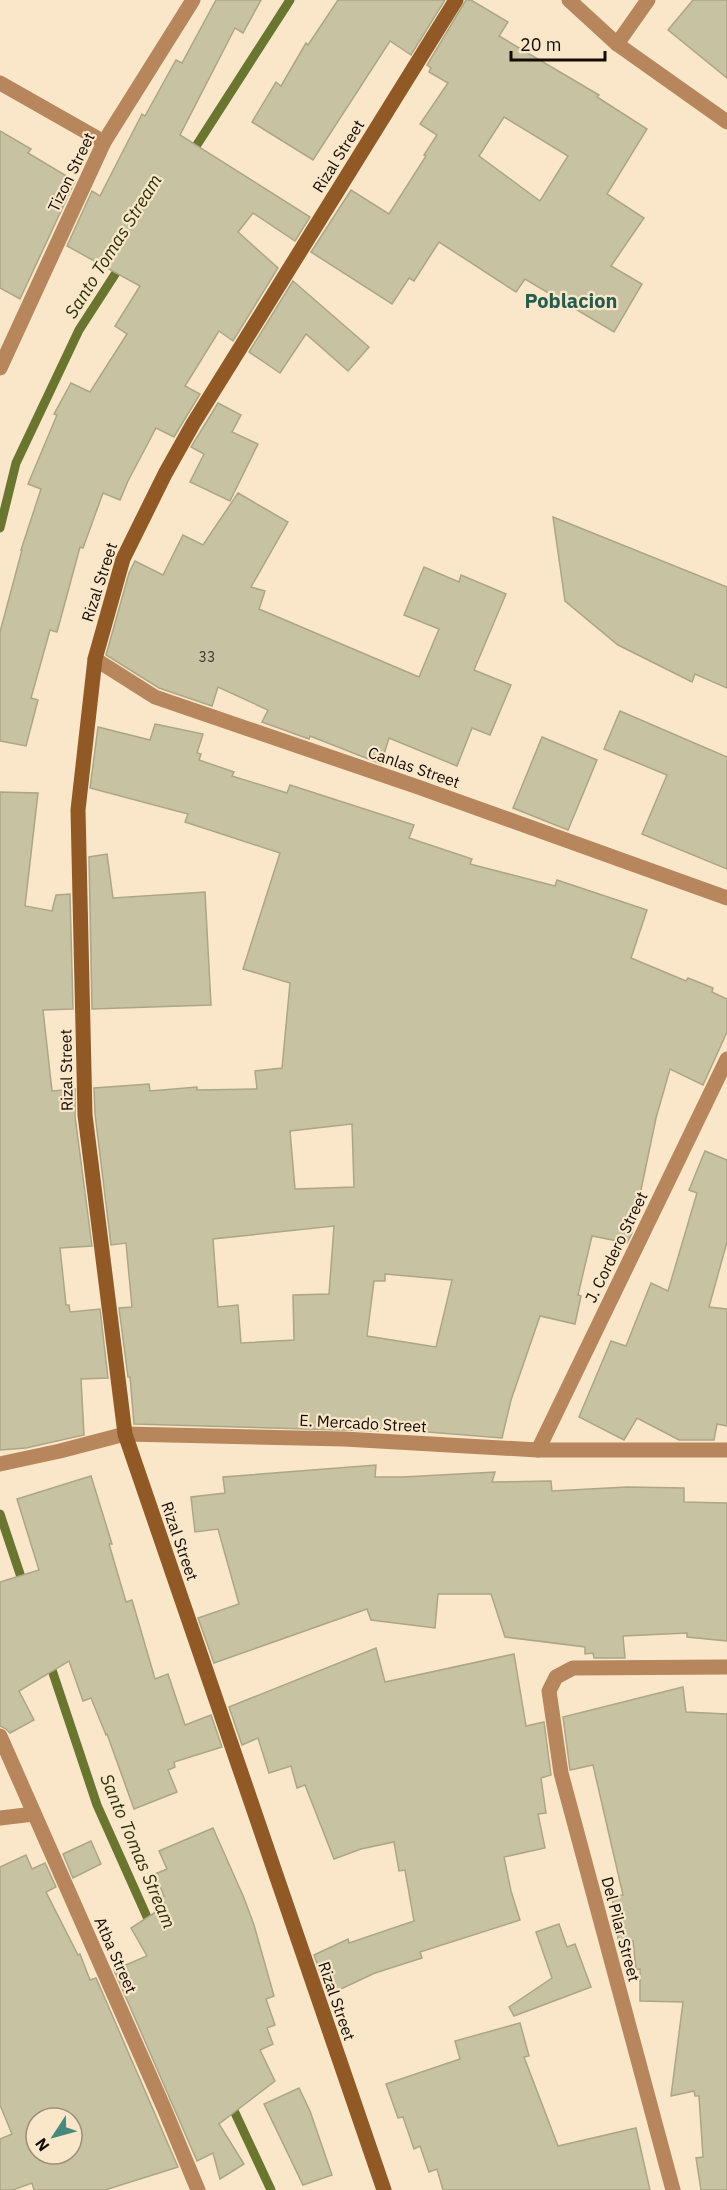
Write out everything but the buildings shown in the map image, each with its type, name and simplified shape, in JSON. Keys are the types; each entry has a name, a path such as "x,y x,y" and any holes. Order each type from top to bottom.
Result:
{"street":[{"name":"Tizon Street","path":"0,368 104,142 193,0"},
{"name":"Rizal Street","path":"384,2190 125,1434 85,1115 78,810 94,659 123,559 165,474 193,424 456,0"},
{"path":"569,0 617,44 727,122"},
{"path":"617,44 648,0"},
{"path":"0,83 104,142"},
{"name":"Canlas Street","path":"94,659 155,697 429,791 727,898"},
{"name":"J. Cordero Street","path":"538,1450 727,1059"},
{"name":"E. Mercado Street","path":"0,1464 125,1434 344,1439 538,1450 727,1450"},
{"name":"Del Pilar Street","path":"673,2190 561,1773 549,1691 556,1677 573,1668 727,1668"},
{"name":"Atba Street","path":"0,1736 198,2190"},
{"path":"0,1818 34,1814"}],"waterway":[{"name":"Santo Tomas Stream","path":"191,154 290,0"},
{"name":"Santo Tomas Stream","path":"0,528 16,463 79,330 121,265"},
{"name":"Santo Tomas Stream","path":"0,1514 24,1586"},
{"name":"Santo Tomas Stream","path":"49,1661 97,1805 152,1928"},
{"name":"Santo Tomas Stream","path":"230,2102 271,2190"}],"district":[{"name":"Poblacion","path":"571,300"}]}
